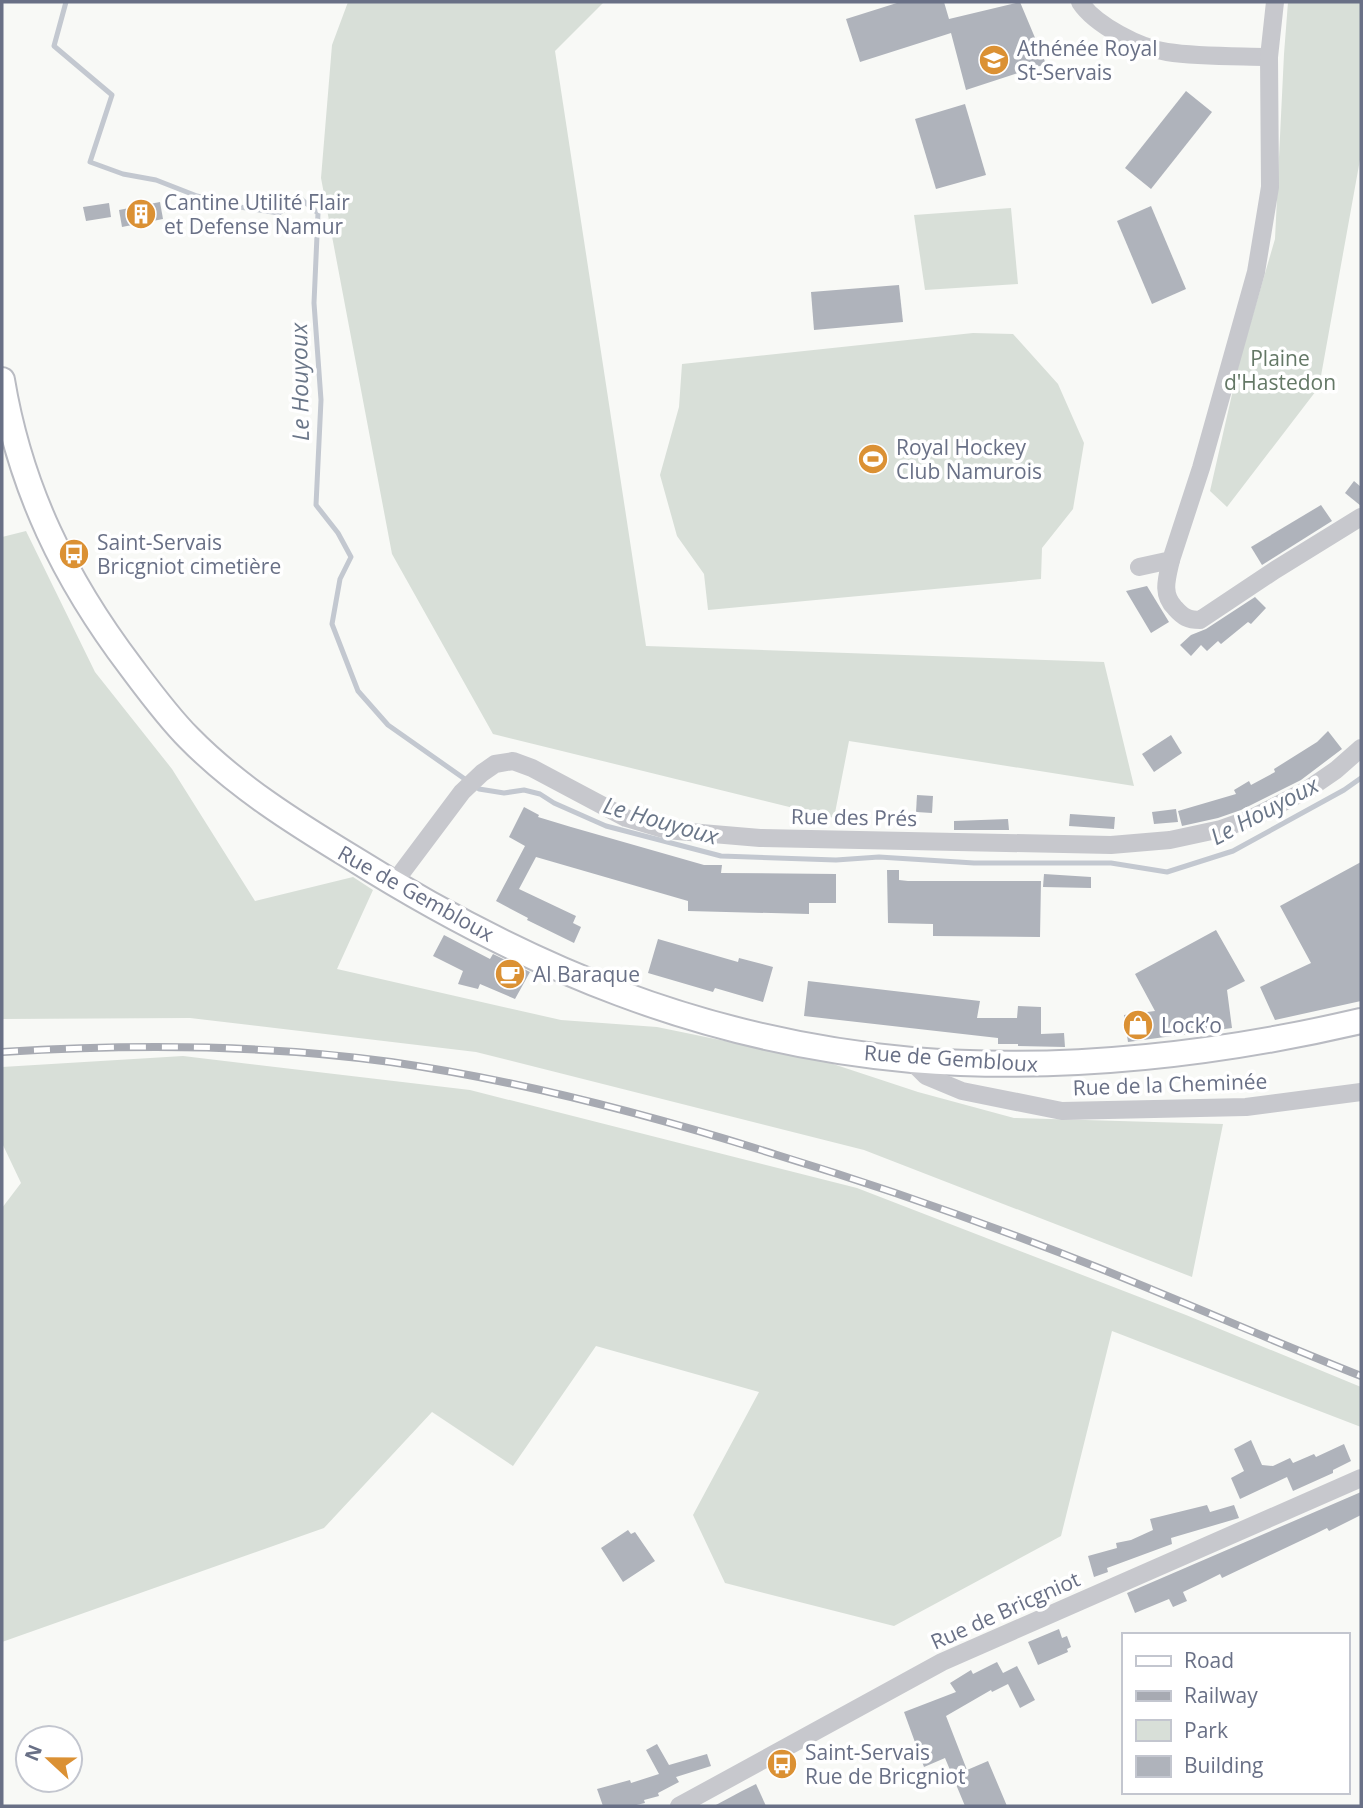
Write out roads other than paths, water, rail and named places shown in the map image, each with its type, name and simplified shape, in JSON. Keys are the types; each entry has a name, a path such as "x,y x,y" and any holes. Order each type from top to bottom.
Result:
{"main road":[{"name":"Rue de Gembloux","path":"2,380 19,453 49,536 72,581 101,627 189,738 229,774 273,807 393,884 548,964 631,999 764,1038 909,1059 977,1064 1098,1062 1289,1038 1361,1021"}],"street":[{"path":"1080,2 1094,18 1107,27 1165,52 1269,57"},
{"path":"1275,2 1269,57 1270,187 1256,272 1171,560 1165,585 1169,602 1184,618 1200,620 1361,517"},
{"path":"1139,567 1171,560"},
{"name":"Rue des Prés","path":"393,884 462,792 495,764 513,761 532,768 626,818 666,830 760,838 1111,845 1170,840 1221,829 1252,818 1307,790 1361,748"},
{"name":"Rue de la Cheminée","path":"909,1059 926,1076 962,1091 1062,1111 1246,1107 1361,1092"},
{"name":"Rue de Bricgniot","path":"679,1806 942,1662 1361,1478"}],"waterway":[{"name":"Le Houyoux","path":"66,2 54,46 112,95 90,162 123,174 156,180 233,206 279,213 301,199 318,213 314,303 321,400 316,505 338,533 351,557 340,579 332,624 358,691 388,725 479,789 504,793 524,790 540,794 606,826 721,856 836,860 879,857 974,863 1111,863 1167,872 1233,851 1361,778"}],"railway":[{"path":"2,1052 148,1047 294,1052 391,1062 537,1089 730,1140 939,1208 1099,1268 1361,1376"}],"place":[{"name":"Athénée Royal St-Servais","path":"994,60"},
{"name":"Cantine Utilité Flair et Defense Namur","path":"141,214"},
{"name":"Royal Hockey Club Namurois","path":"873,459"},
{"name":"Saint-Servais Bricgniot cimetière","path":"74,554"},
{"name":"Al Baraque","path":"510,974"},
{"name":"Lock’o","path":"1138,1025"},
{"name":"Saint-Servais Rue de Bricgniot","path":"782,1764"}],"park label":[{"name":"Plaine d'Hastedon","path":"1280,370"}]}
